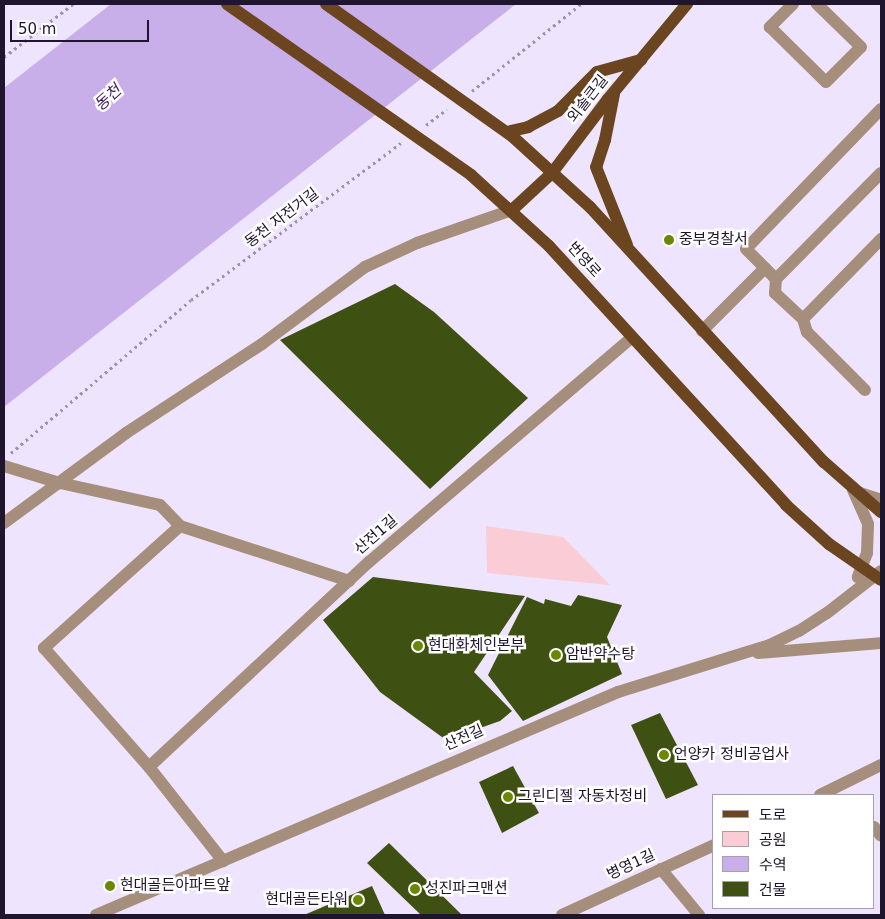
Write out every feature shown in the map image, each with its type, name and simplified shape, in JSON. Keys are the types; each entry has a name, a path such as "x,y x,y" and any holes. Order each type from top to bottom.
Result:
{"main road":[{"name":"번영로","path":"227,4 471,175 512,210 786,505 874,573"},
{"path":"326,4 510,135 552,172 630,252 792,430 854,490 881,512"},
{"name":"외솔큰길","path":"512,210 552,172 614,92 687,4"},
{"path":"510,135 558,111 597,72 641,60"},
{"path":"614,92 606,140 596,167 630,252"}],"street":[{"path":"793,4 770,27 826,82 861,47 817,4"},
{"path":"776,279 746,249 881,109"},
{"path":"866,390 807,332 803,319 775,293 776,279 881,173"},
{"path":"4,523 54,481 262,344 365,267 417,243 512,210"},
{"path":"803,319 881,240"},
{"path":"702,331 765,268"},
{"name":"산전1길","path":"149,767 349,581 632,337"},
{"path":"4,466 54,481 160,505 180,526 349,581"},
{"path":"854,490 881,500"},
{"path":"854,490 868,524 867,553 874,573"},
{"path":"180,526 44,648 149,767 223,861"},
{"name":"산전길","path":"96,915 618,692 735,655 799,632 845,598 874,573"},
{"path":"735,655 881,643"},
{"path":"825,794 846,790 881,765"},
{"name":"병영1길","path":"562,915 712,846"},
{"path":"661,869 699,915"}],"path":[{"path":"4,57 73,4"},
{"path":"464,97 581,4"},
{"path":"424,126 456,103"},
{"name":"동천 자전거길","path":"4,459 191,300 408,138"}],"green space":[{"path":"486,526 563,537 610,585 487,573"}],"water":[{"name":"동천","path":"111,4 516,4 4,407 4,88"}],"building":[{"path":"395,284 434,312 528,398 430,489 280,340"},
{"name":"현대화체인본부","path":"373,577 525,596 474,672 512,711 500,721 446,740 380,692 323,620"},
{"name":"암반약수탕","path":"578,595 622,605 607,637 622,674 523,721 488,675 527,597 544,604 545,599 571,606"},
{"name":"언양카 정비공업사","path":"660,713 698,785 666,799 631,725"},
{"name":"그린디젤 자동차정비","path":"513,766 539,813 502,833 479,782"},
{"name":"성진파크맨션","path":"389,843 462,915 421,915 367,863"},
{"name":"현대골든타워","path":"372,886 385,915 304,915"}],"place":[{"name":"중부경찰서","path":"669,240"},
{"name":"현대화체인본부","path":"418,646"},
{"name":"암반약수탕","path":"556,655"},
{"name":"언양카 정비공업사","path":"664,755"},
{"name":"그린디젤 자동차정비","path":"508,797"},
{"name":"현대골든아파트앞","path":"110,886"},
{"name":"성진파크맨션","path":"415,889"},
{"name":"현대골든타워","path":"358,900"}]}
